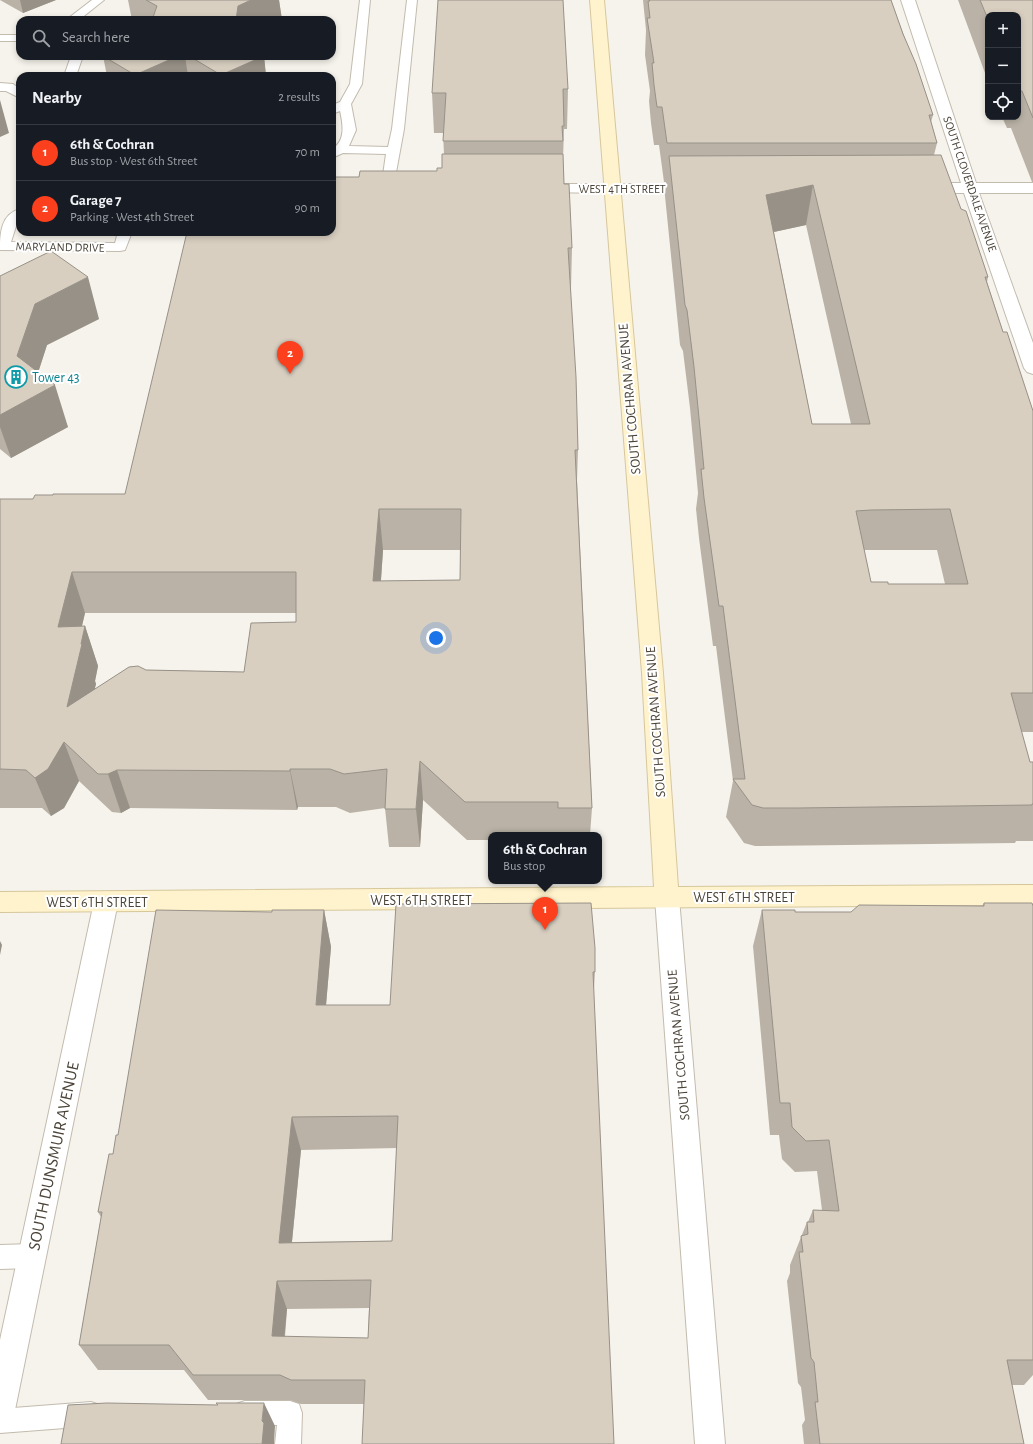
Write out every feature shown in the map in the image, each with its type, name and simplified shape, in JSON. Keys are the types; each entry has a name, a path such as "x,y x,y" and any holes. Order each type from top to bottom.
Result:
{"street":[{"name":"SOUTH COCHRAN AVENUE","path":"598,0 611,190 648,615 667,898 710,1444"},
{"name":"SOUTH CLOVERDALE AVENUE","path":"908,0 1033,368"},
{"path":"906,188 1033,188"},
{"name":"WEST 4TH STREET","path":"525,189 711,189"},
{"name":"WEST 6TH STREET","path":"0,902 1033,895"},
{"name":"SOUTH DUNSMUIR AVENUE","path":"0,1410 106,902"}],"lane":[{"path":"77,16 99,0"},
{"path":"336,108 345,104 356,84 366,0"},
{"path":"387,189 398,129 412,0"},
{"path":"0,38 16,38"},
{"path":"71,72 76,60"},
{"path":"0,87 9,87 16,91"},
{"path":"337,152 350,130 345,104"},
{"path":"337,152 393,151"},
{"path":"374,192 387,189 402,189"},
{"path":"1,246 12,218 16,216"},
{"name":"MARYLAND DRIVE","path":"1,246 120,247 124,236"},
{"path":"0,1257 32,1256"},
{"path":"0,1421 114,1413"},
{"path":"221,1413 290,1413 288,1444"}],"building":[{"path":"146,0 251,0 238,6 237,16 153,16 157,6"},
{"path":"438,0 563,0 568,89 563,89 563,141 443,141 446,93 432,93"},
{"path":"649,0 891,0 916,64 933,115 929,115 937,143 667,143 662,107 657,107 654,85 652,63 654,63 647,18 650,18"},
{"path":"980,0 1033,0 1033,118 1021,91 1021,12 985,12"},
{"path":"110,60 169,60 142,72 130,72"},
{"path":"196,60 255,60 228,72 216,72"},
{"path":"442,154 563,154 564,184 569,184 572,248 568,248 576,377 578,450 575,450 592,808 558,808 558,802 465,802 420,761 416,809 385,809 387,769 344,774 330,769 290,769 290,771 117,770 108,774 98,774 64,742 48,769 35,778 26,770 0,769 0,499 33,499 35,495 53,494 125,494 186,236 336,236 336,177 359,177 360,171 437,171 437,168 442,168","holes":["379,509 461,509 460,580 373,581","72,572 296,572 296,622 251,623 244,672 146,670 138,666 129,667 67,707 85,626 58,627"]},
{"path":"941,155 961,209 966,211 988,277 985,277 1003,332 1007,332 1033,411 1033,693 1011,693 1030,762 1033,762 1032,805 763,808 752,805 733,779 745,779 723,606 719,606 704,498 701,469 704,469 694,367 687,310 685,305 669,156","holes":["813,185 870,424 812,424 766,195","950,509 968,584 888,584 888,582 871,582 856,511"]},
{"path":"51,251 88,277 35,304 17,356 55,385 0,415 0,276"},
{"path":"591,903 595,948 595,972 593,972 614,1444 362,1444 365,1380 291,1380 280,1375 193,1375 169,1345 79,1345 102,1212 98,1212 109,1154 113,1154 116,1135 118,1135 156,910 272,912 272,910 324,910 316,1005 390,1005 396,904","holes":["398,1116 392,1241 279,1243 292,1117","371,1280 368,1338 272,1336 277,1281"]},
{"path":"984,903 1032,903 1033,906 1033,1360 1007,1360 1024,1444 820,1444 815,1402 818,1402 814,1362 811,1358 799,1252 803,1252 801,1236 808,1234 807,1222 814,1222 813,1210 839,1211 829,1140 806,1141 792,1127 790,1103 780,1103 762,910 795,910 795,912 851,912 859,905 984,906"},
{"path":"107,1403 218,1405 216,1403 264,1403 262,1444 61,1444 68,1405"}],"place":[{"name":"Garage 7","path":"290,374"},
{"name":"Tower 43","path":"16,377"},
{"name":"6th & Cochran","path":"545,930"}]}
